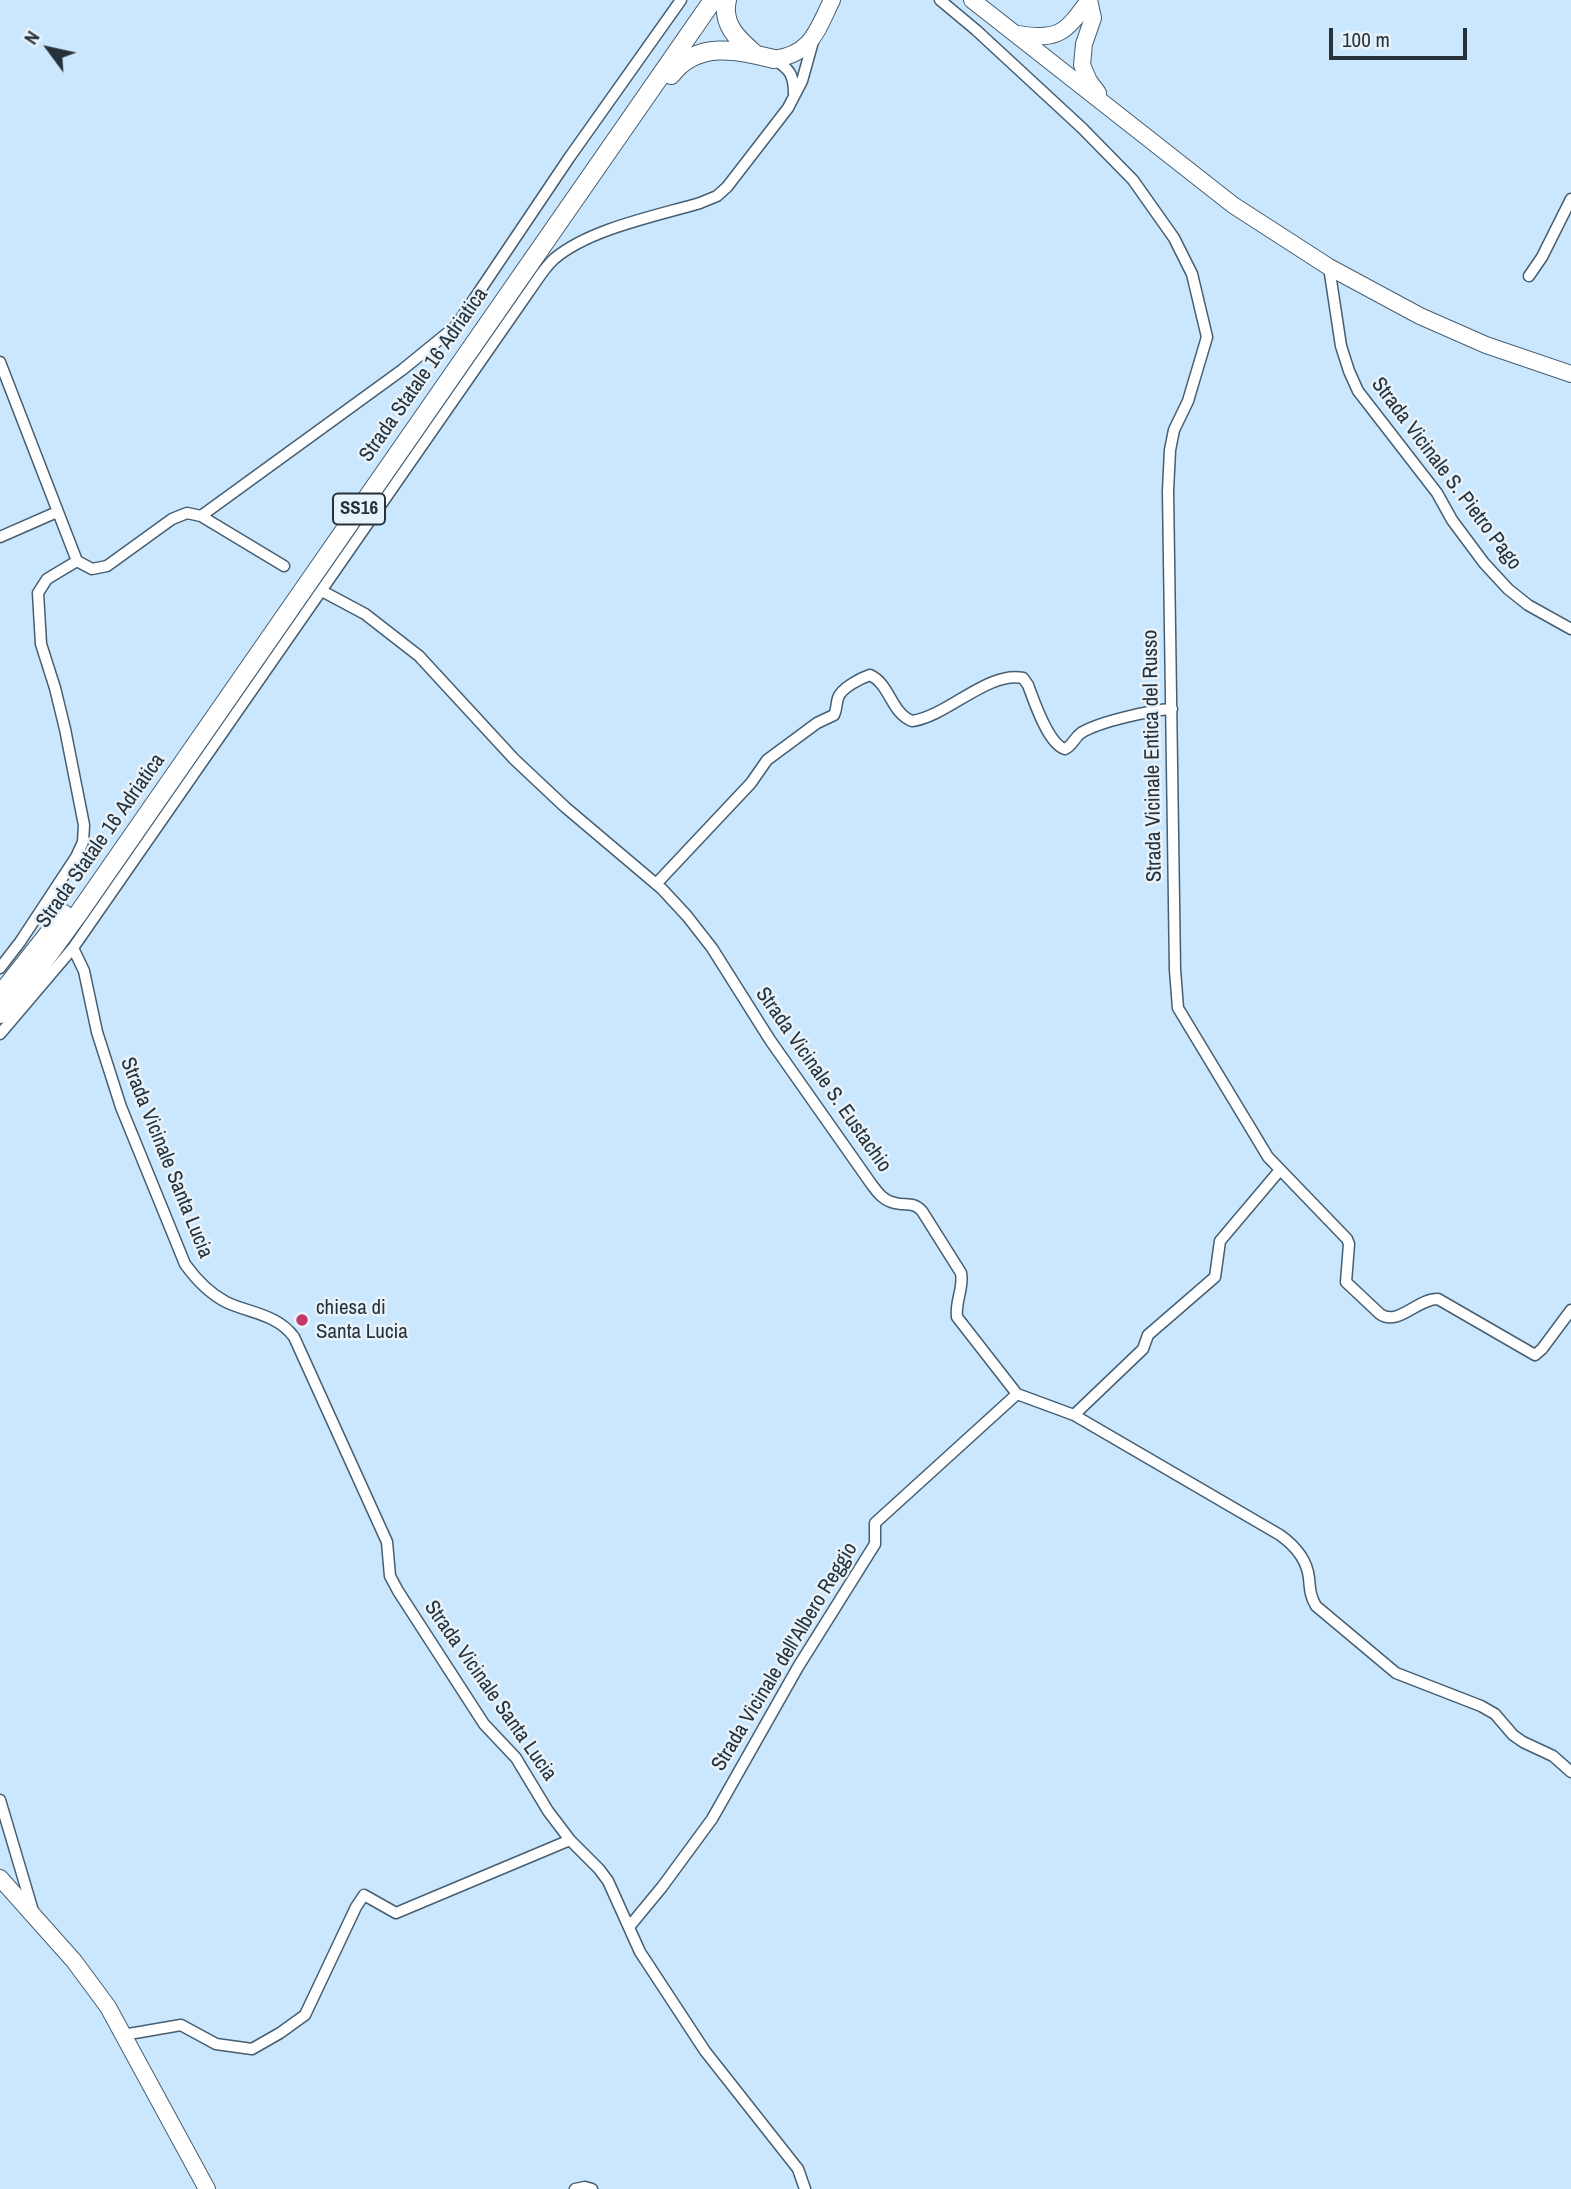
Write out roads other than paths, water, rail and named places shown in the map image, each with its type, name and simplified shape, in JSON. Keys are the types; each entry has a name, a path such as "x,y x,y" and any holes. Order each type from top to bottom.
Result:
{"highway":[{"name":"Strada Statale 16 Adriatica","path":"0,995 65,912 699,0"},
{"name":"Strada Statale 16 Adriatica","path":"0,1014 76,917 713,0"},
{"path":"727,0 725,5 730,29 755,54"},
{"path":"608,150 640,120 676,69 690,57 717,49 774,59"}],"main road":[{"path":"774,59 790,57 804,49 816,32 831,0"},
{"path":"972,0 1233,205 1329,267 1420,316 1486,345 1571,374"},
{"path":"1015,34 1037,37 1058,34 1072,23 1089,0"},
{"path":"1089,0 1093,18 1084,44 1082,65 1089,80 1110,109"},
{"path":"1052,63 1058,34"},
{"path":"1052,63 1068,58 1084,44"},
{"path":"0,1878 34,1914 108,2007 207,2189"}],"street":[{"path":"201,516 402,370 456,326 569,158 681,0"},
{"name":"Strada Vicinale Entica del Russo","path":"940,0 1082,128 1133,180 1174,238 1192,274 1207,337 1188,401 1174,430 1168,491 1175,970 1178,1008 1261,1146 1280,1170 1347,1239 1349,1244 1346,1282 1385,1318 1395,1317 1422,1302 1438,1299 1535,1355 1571,1310"},
{"path":"0,1034 73,948 552,260 570,246 591,236 717,196 727,187 788,108 802,81 816,32"},
{"path":"774,59 791,71 794,94"},
{"path":"1529,276 1542,257 1571,199"},
{"name":"Strada Vicinale S. Pietro Pago","path":"1329,267 1341,346 1359,391 1437,493 1452,520 1484,563 1508,589 1528,605 1571,629"},
{"path":"0,362 77,561 92,569 107,566 172,519 187,513 201,516 284,566"},
{"path":"0,537 57,512"},
{"path":"0,968 76,857 83,842 84,825 65,729 41,644 38,593 47,579 77,561"},
{"name":"Strada Vicinale S. Eustachio","path":"322,591 365,614 419,656 514,759 565,807 656,884 687,916 712,948 769,1040 872,1185 882,1197 892,1203 912,1204 922,1211 961,1273 963,1281 956,1308 957,1317 1017,1394"},
{"path":"656,884 751,783 767,760 822,720 835,715 841,691 870,675 877,679 900,714 912,721 934,714 999,680 1023,678 1048,732 1059,747 1065,749 1071,746 1080,734 1099,726 1140,713 1172,709"},
{"name":"Strada Vicinale Santa Lucia","path":"73,948 84,971 97,1032 113,1082 185,1264 194,1276 226,1302 268,1317 283,1325 294,1337 387,1542 390,1576 398,1591 484,1724 516,1758 548,1811 570,1840 604,1875 640,1952 705,2051 798,2169 805,2189"},
{"path":"1074,1415 1143,1349 1148,1335 1215,1277 1220,1241 1280,1170"},
{"path":"1017,1394 1074,1415 1280,1535 1293,1544 1307,1567 1311,1597 1316,1606 1385,1665 1407,1678 1481,1706 1495,1714 1513,1735 1553,1756 1571,1772"},
{"name":"Strada Vicinale dell'Albero Reggio","path":"629,1927 712,1819 798,1667 875,1544 875,1523 1017,1394"},
{"path":"0,1800 34,1914"},
{"path":"123,2035 181,2025 216,2044 252,2049 280,2034 305,2015 364,1895 396,1913 570,1840"},
{"path":"575,2189 592,2189"}],"place":[{"name":"chiesa di Santa Lucia","path":"302,1320"}]}
